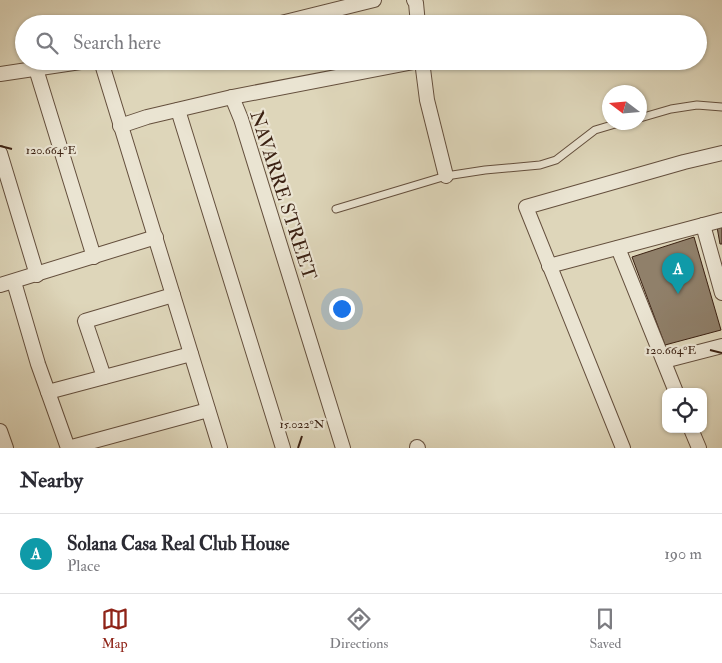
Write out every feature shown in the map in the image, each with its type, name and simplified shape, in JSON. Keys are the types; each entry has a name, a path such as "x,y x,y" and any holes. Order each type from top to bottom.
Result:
{"street":[{"path":"307,15 343,4 374,0"},
{"path":"414,0 417,15"},
{"path":"0,74 29,70"},
{"path":"36,70 94,257"},
{"path":"104,70 220,448"},
{"path":"120,126 232,97 374,70"},
{"path":"422,70 427,100 446,176"},
{"name":"NAVARRE STREET","path":"232,97 241,119 343,448"},
{"path":"178,110 282,448"},
{"path":"0,153 37,274"},
{"path":"623,448 526,207 684,162 722,154"},
{"path":"549,266 722,220"},
{"path":"703,225 722,293"},
{"path":"0,285 156,237"},
{"path":"618,248 674,388"},
{"path":"14,282 38,364 68,448 208,410"},
{"path":"104,377 85,321 173,295"},
{"path":"664,361 722,346"},
{"path":"48,392 191,354"},
{"path":"0,431 6,448"},
{"path":"693,433 699,448"}],"lane":[{"path":"647,116 671,109 697,105 722,107"},
{"path":"336,209 446,176 540,165 556,160 595,130 602,128"}],"building":[{"path":"722,225 722,244 720,244 717,227"},
{"path":"694,237 721,330 665,345 632,257"}],"place":[{"name":"Solana Casa Real Club House","path":"678,294"}]}
